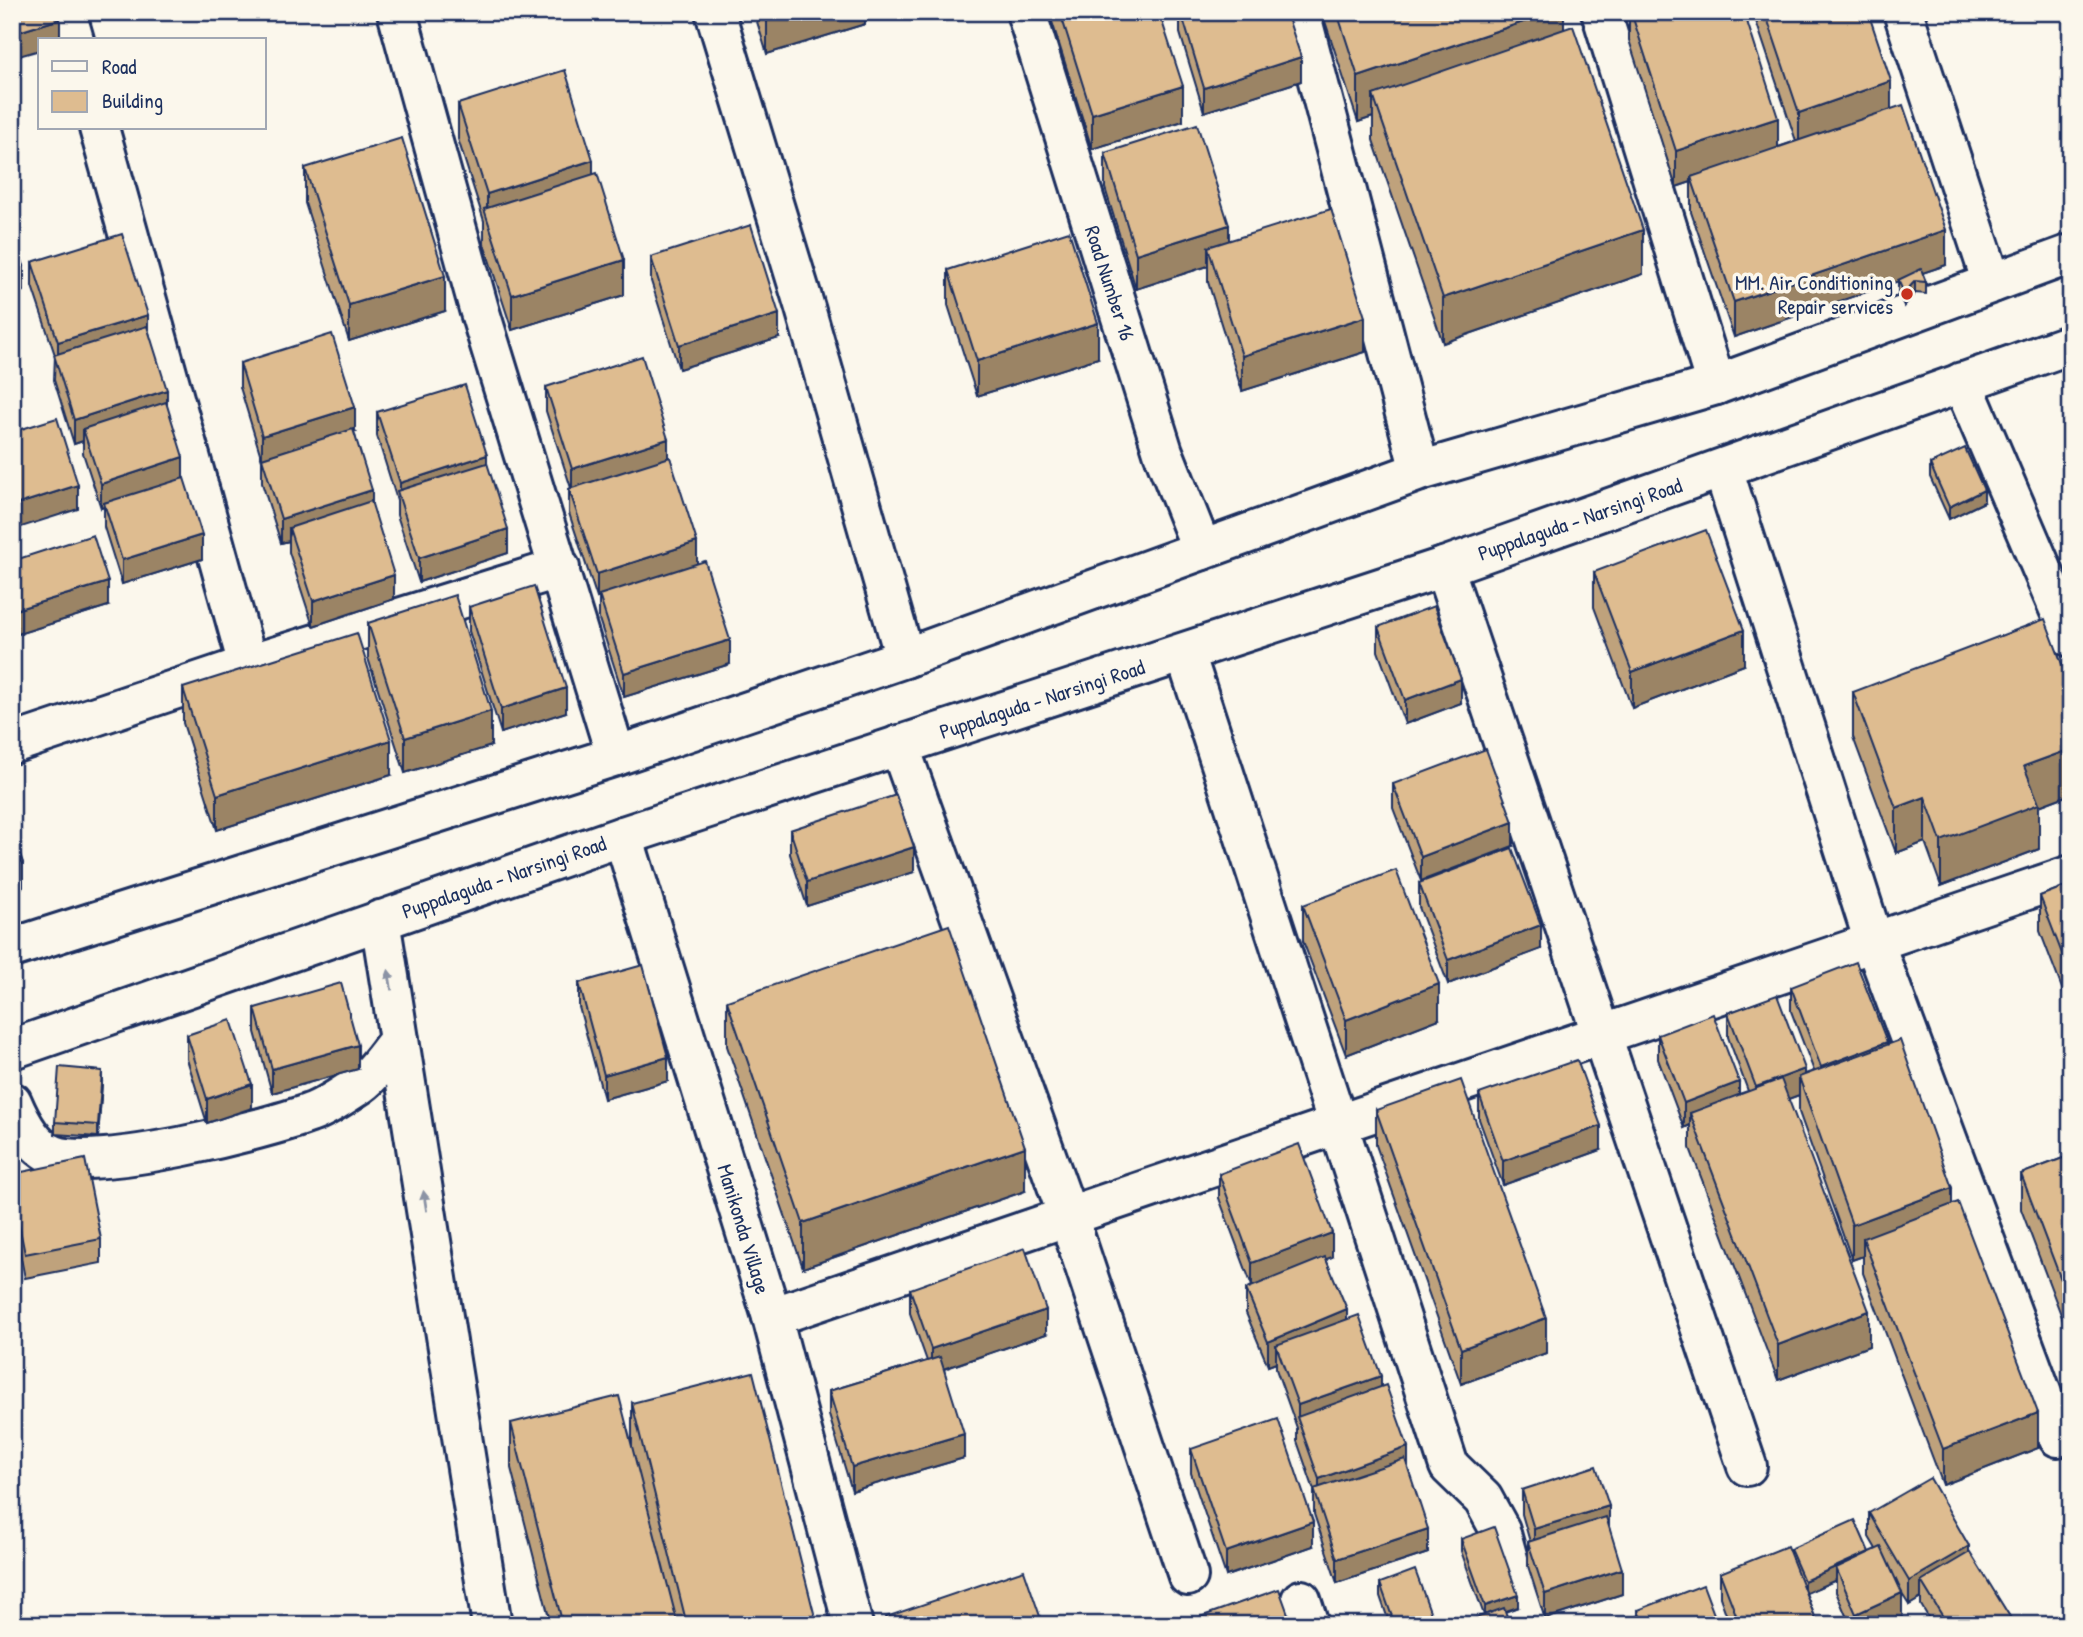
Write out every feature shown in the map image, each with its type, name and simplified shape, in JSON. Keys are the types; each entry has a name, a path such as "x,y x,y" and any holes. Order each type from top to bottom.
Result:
{"street":[{"path":"66,12 73,38"},
{"path":"397,12 479,309 616,756"},
{"path":"715,12 805,308 905,658"},
{"name":"Road Number 16","path":"1026,12 1163,452 1202,550"},
{"path":"1300,12 1420,471"},
{"path":"1601,12 1716,385"},
{"path":"1903,12 1993,283"},
{"path":"100,130 248,665"},
{"path":"12,948 616,756 905,658 1420,471 1716,385 2071,254"},
{"name":"Puppalaguda - Narsingi Road","path":"12,1049 623,836 1444,566 2071,344"},
{"path":"1962,382 2071,637"},
{"path":"1723,469 1874,942 2058,1437"},
{"path":"1444,566 1604,1034 1747,1466"},
{"path":"12,744 248,665 560,568"},
{"path":"1185,653 1336,1125 1449,1466 1483,1499 1500,1530 1526,1625"},
{"path":"900,745 1068,1216 1188,1576"},
{"name":"Manikonda Village","path":"623,836 772,1317 853,1625"},
{"path":"772,1317 2071,875"},
{"path":"380,920 492,1625"},
{"path":"12,1102 20,1120 35,1140 53,1155 74,1159 157,1152 312,1113 359,1086 400,1040"}],"building":[{"path":"12,12 58,12 60,19 12,34"},
{"path":"765,12 789,12 767,19"},
{"path":"1060,12 1159,12 1183,86 1092,114"},
{"path":"1181,12 1286,12 1301,57 1204,88"},
{"path":"1337,12 1553,12 1358,77"},
{"path":"1631,12 1744,12 1778,118 1676,151"},
{"path":"1765,12 1868,12 1891,81 1799,113"},
{"path":"1573,26 1643,230 1443,298 1373,95"},
{"path":"565,70 593,160 487,194 458,104"},
{"path":"1903,105 1946,230 1734,302 1691,177"},
{"path":"1197,124 1229,225 1136,254 1105,153"},
{"path":"402,138 445,276 349,305 305,168"},
{"path":"597,173 624,260 512,295 484,209"},
{"path":"1331,209 1365,317 1242,356 1208,247"},
{"path":"751,225 779,314 679,345 651,257"},
{"path":"12,230 24,266 12,270"},
{"path":"1069,231 1098,323 977,361 948,270"},
{"path":"122,234 148,315 58,342 32,262"},
{"path":"1921,269 1926,282 1915,281 1904,293 1898,280"},
{"path":"147,326 167,390 74,420 54,355"},
{"path":"332,334 355,407 262,436 240,363"},
{"path":"642,356 668,439 572,469 546,387"},
{"path":"465,385 487,455 400,483 377,412"},
{"path":"166,402 183,457 101,484 83,429"},
{"path":"57,418 78,485 12,506 12,432"},
{"path":"353,429 372,490 281,519 262,458"},
{"path":"1965,448 1984,490 1949,507 1930,464"},
{"path":"670,457 697,542 597,574 569,489"},
{"path":"487,463 508,529 419,558 397,491"},
{"path":"184,478 202,535 122,560 104,503"},
{"path":"371,501 394,575 313,601 289,528"},
{"path":"1706,530 1744,630 1632,672 1594,572"},
{"path":"93,535 108,582 15,610 12,601 12,561"},
{"path":"705,561 730,640 624,673 599,595"},
{"path":"534,586 566,688 501,709 469,607"},
{"path":"455,595 491,711 405,738 368,623"},
{"path":"1434,606 1461,679 1405,700 1378,627"},
{"path":"2045,619 2071,688 2071,749 2024,766 2039,804 1941,841 1925,797 1896,808 1853,692"},
{"path":"357,633 391,740 217,795 183,688"},
{"path":"1486,749 1513,822 1421,857 1393,784"},
{"path":"896,795 914,847 807,882 790,830"},
{"path":"12,830 23,863 12,867"},
{"path":"1512,848 1541,925 1448,960 1419,883"},
{"path":"1396,870 1439,984 1346,1020 1303,905"},
{"path":"2071,884 2071,977 2040,896"},
{"path":"949,925 1025,1147 803,1223 727,1001"},
{"path":"1856,962 1887,1042 1821,1067 1791,987"},
{"path":"643,965 668,1057 604,1075 579,983"},
{"path":"341,983 358,1045 272,1069 255,1008"},
{"path":"1777,995 1805,1069 1756,1087 1728,1013"},
{"path":"1713,1014 1739,1082 1684,1103 1658,1035"},
{"path":"231,1020 252,1084 207,1099 187,1035"},
{"path":"1900,1040 1952,1188 1852,1225 1799,1077"},
{"path":"1577,1060 1601,1126 1503,1161 1479,1094"},
{"path":"59,1067 102,1071 98,1125 55,1122"},
{"path":"1781,1079 1869,1311 1778,1345 1690,1113"},
{"path":"1461,1080 1546,1318 1461,1349 1376,1110"},
{"path":"1299,1144 1332,1233 1252,1263 1219,1174"},
{"path":"2071,1155 2071,1306 2021,1174"},
{"path":"85,1159 101,1239 25,1254 12,1190 12,1174"},
{"path":"1958,1202 2038,1413 1943,1449 1863,1238"},
{"path":"1025,1248 1046,1310 931,1349 910,1289"},
{"path":"1325,1257 1347,1309 1268,1342 1246,1289"},
{"path":"1359,1315 1381,1376 1298,1405 1276,1345"},
{"path":"940,1357 964,1434 852,1467 829,1391"},
{"path":"753,1372 817,1625 687,1625 632,1403"},
{"path":"1386,1385 1408,1447 1319,1479 1297,1417"},
{"path":"619,1396 678,1625 563,1625 511,1423"},
{"path":"1278,1419 1313,1522 1226,1552 1191,1449"},
{"path":"1405,1459 1428,1529 1337,1559 1314,1489"},
{"path":"1596,1466 1609,1506 1534,1529 1522,1490"},
{"path":"1930,1478 1969,1546 1909,1581 1869,1513"},
{"path":"1606,1517 1622,1569 1545,1594 1528,1542"},
{"path":"1855,1520 1869,1552 1804,1581 1790,1549"},
{"path":"1494,1527 1518,1595 1485,1606 1461,1539"},
{"path":"1787,1546 1818,1625 1740,1625 1720,1573"},
{"path":"1881,1547 1902,1593 1856,1614 1836,1568"},
{"path":"1970,1552 2015,1625 1948,1625 1921,1581"},
{"path":"1024,1570 1043,1625 889,1625 886,1617"},
{"path":"1415,1570 1435,1625 1395,1625 1380,1583"},
{"path":"1703,1585 1718,1625 1643,1625 1638,1610"},
{"path":"1279,1589 1292,1625 1190,1625 1189,1621"},
{"path":"1504,1608 1510,1625 1456,1625"}],"place":[{"name":"MM. Air Conditioning Repair services","path":"1907,294"}]}
